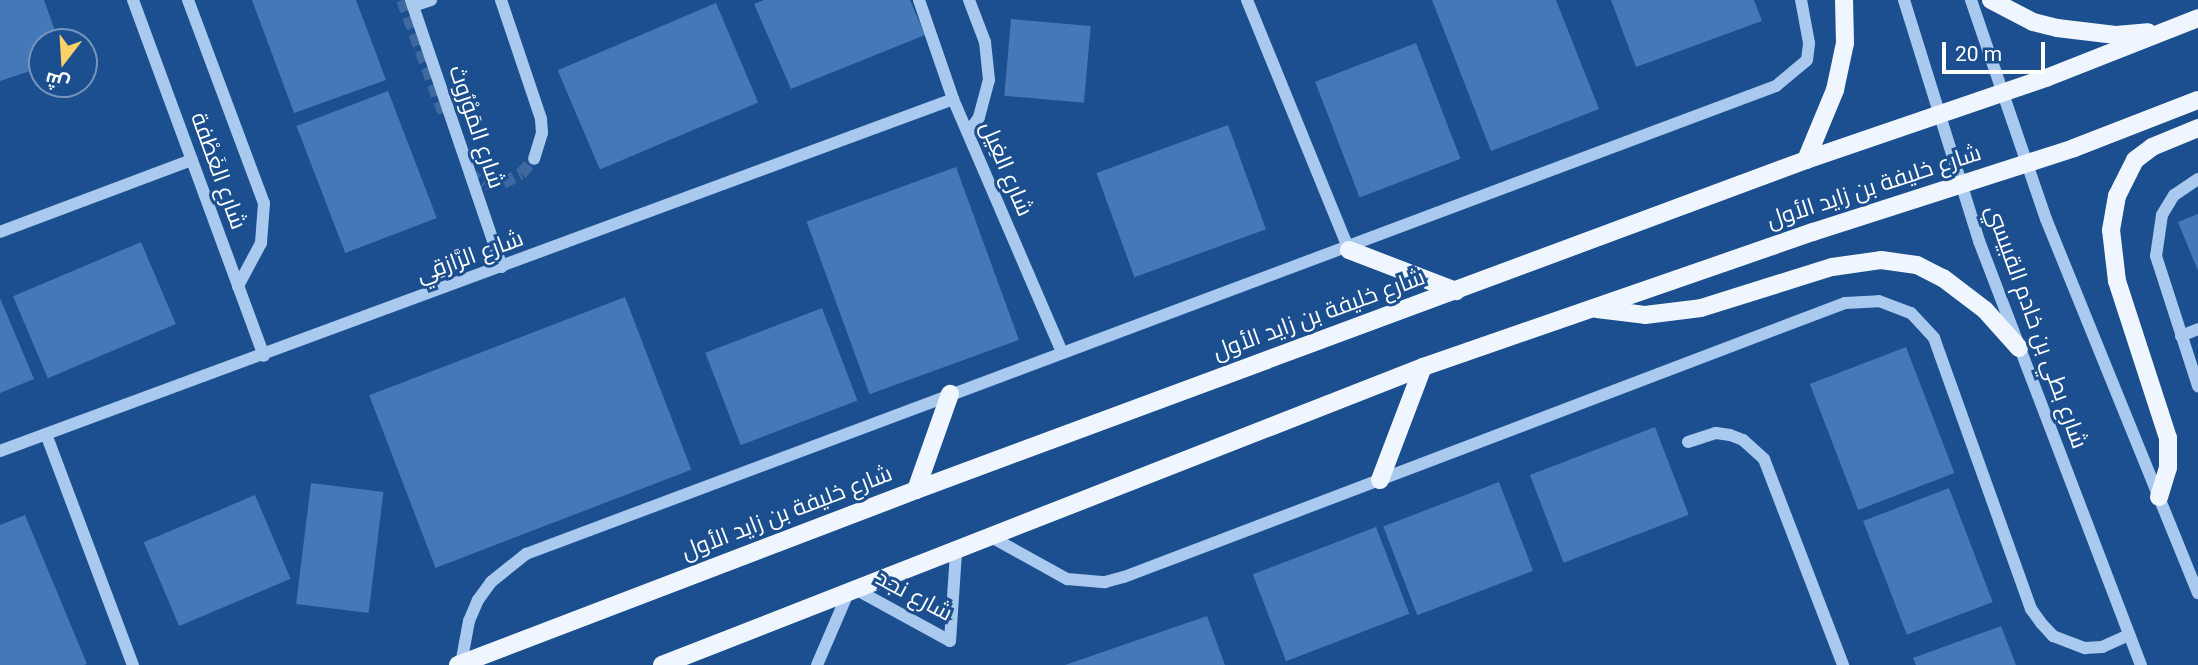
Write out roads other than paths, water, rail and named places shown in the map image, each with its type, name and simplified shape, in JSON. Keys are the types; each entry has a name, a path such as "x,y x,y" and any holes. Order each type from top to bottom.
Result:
{"main road":[{"path":"1806,160 1835,90 1845,43 1844,0"},
{"path":"1991,0 2033,22 2087,33 2116,35 2176,27"},
{"name":"شارع خليفة بن زايد الأول","path":"460,665 916,490 1806,160 2003,93 2198,18"},
{"name":"شارع خليفة بن زايد الأول","path":"662,665 956,553 1423,367 2027,163 2198,100"},
{"path":"2159,497 2168,468 2168,438 2115,273 2111,230 2121,185 2135,160 2152,147 2198,128"},
{"path":"1349,250 1456,291"},
{"path":"1593,308 1646,314 1701,308 1832,267 1881,260 1917,265 1943,278 1985,310 2019,348"},
{"path":"1380,480 1423,367"},
{"path":"916,490 950,394"}],"street":[{"name":"شارع الغَطْفة","path":"133,0 264,356"},
{"path":"188,0 264,203 261,243 238,286"},
{"path":"412,3 430,0"},
{"path":"501,0 541,120 534,159"},
{"name":"شارع الغِيل","path":"919,0 953,99 1062,352"},
{"path":"968,133 979,117 989,80 985,42 969,0"},
{"path":"1247,0 1349,250"},
{"path":"460,665 469,621 478,600 491,582 526,554 1062,352 1349,250 1776,86 1807,60 1809,43 1801,0"},
{"name":"شارع بطي بن خادم القبيسي","path":"1904,0 1942,113 1962,184 2019,348 2141,665"},
{"name":"شارع بطي بن خادم القبيسي","path":"1971,0 2027,163 2159,497 2194,573 2198,593"},
{"name":"شارع المَوْرُوث","path":"412,3 502,267"},
{"name":"شارع الرَّازقِي","path":"0,451 264,356 953,99"},
{"path":"1,230 192,160"},
{"path":"2198,179 2174,195 2156,235 2156,256 2198,386"},
{"path":"993,537 1067,579 1105,582 1844,303 1879,301 1911,313 1934,338 2032,609 2041,623 2053,636 2085,648 2102,648 2129,635"},
{"path":"2181,335 2198,329"},
{"path":"1689,442 1716,433 1730,435 1743,440 1764,459 1843,665"},
{"path":"46,434 134,665"},
{"name":"شارع نجد","path":"853,592 950,641 956,553"},
{"path":"817,665 853,592"}],"tunnel":[{"path":"402,0 444,115"},
{"path":"468,173 485,184 503,183 521,174 534,159"}]}
